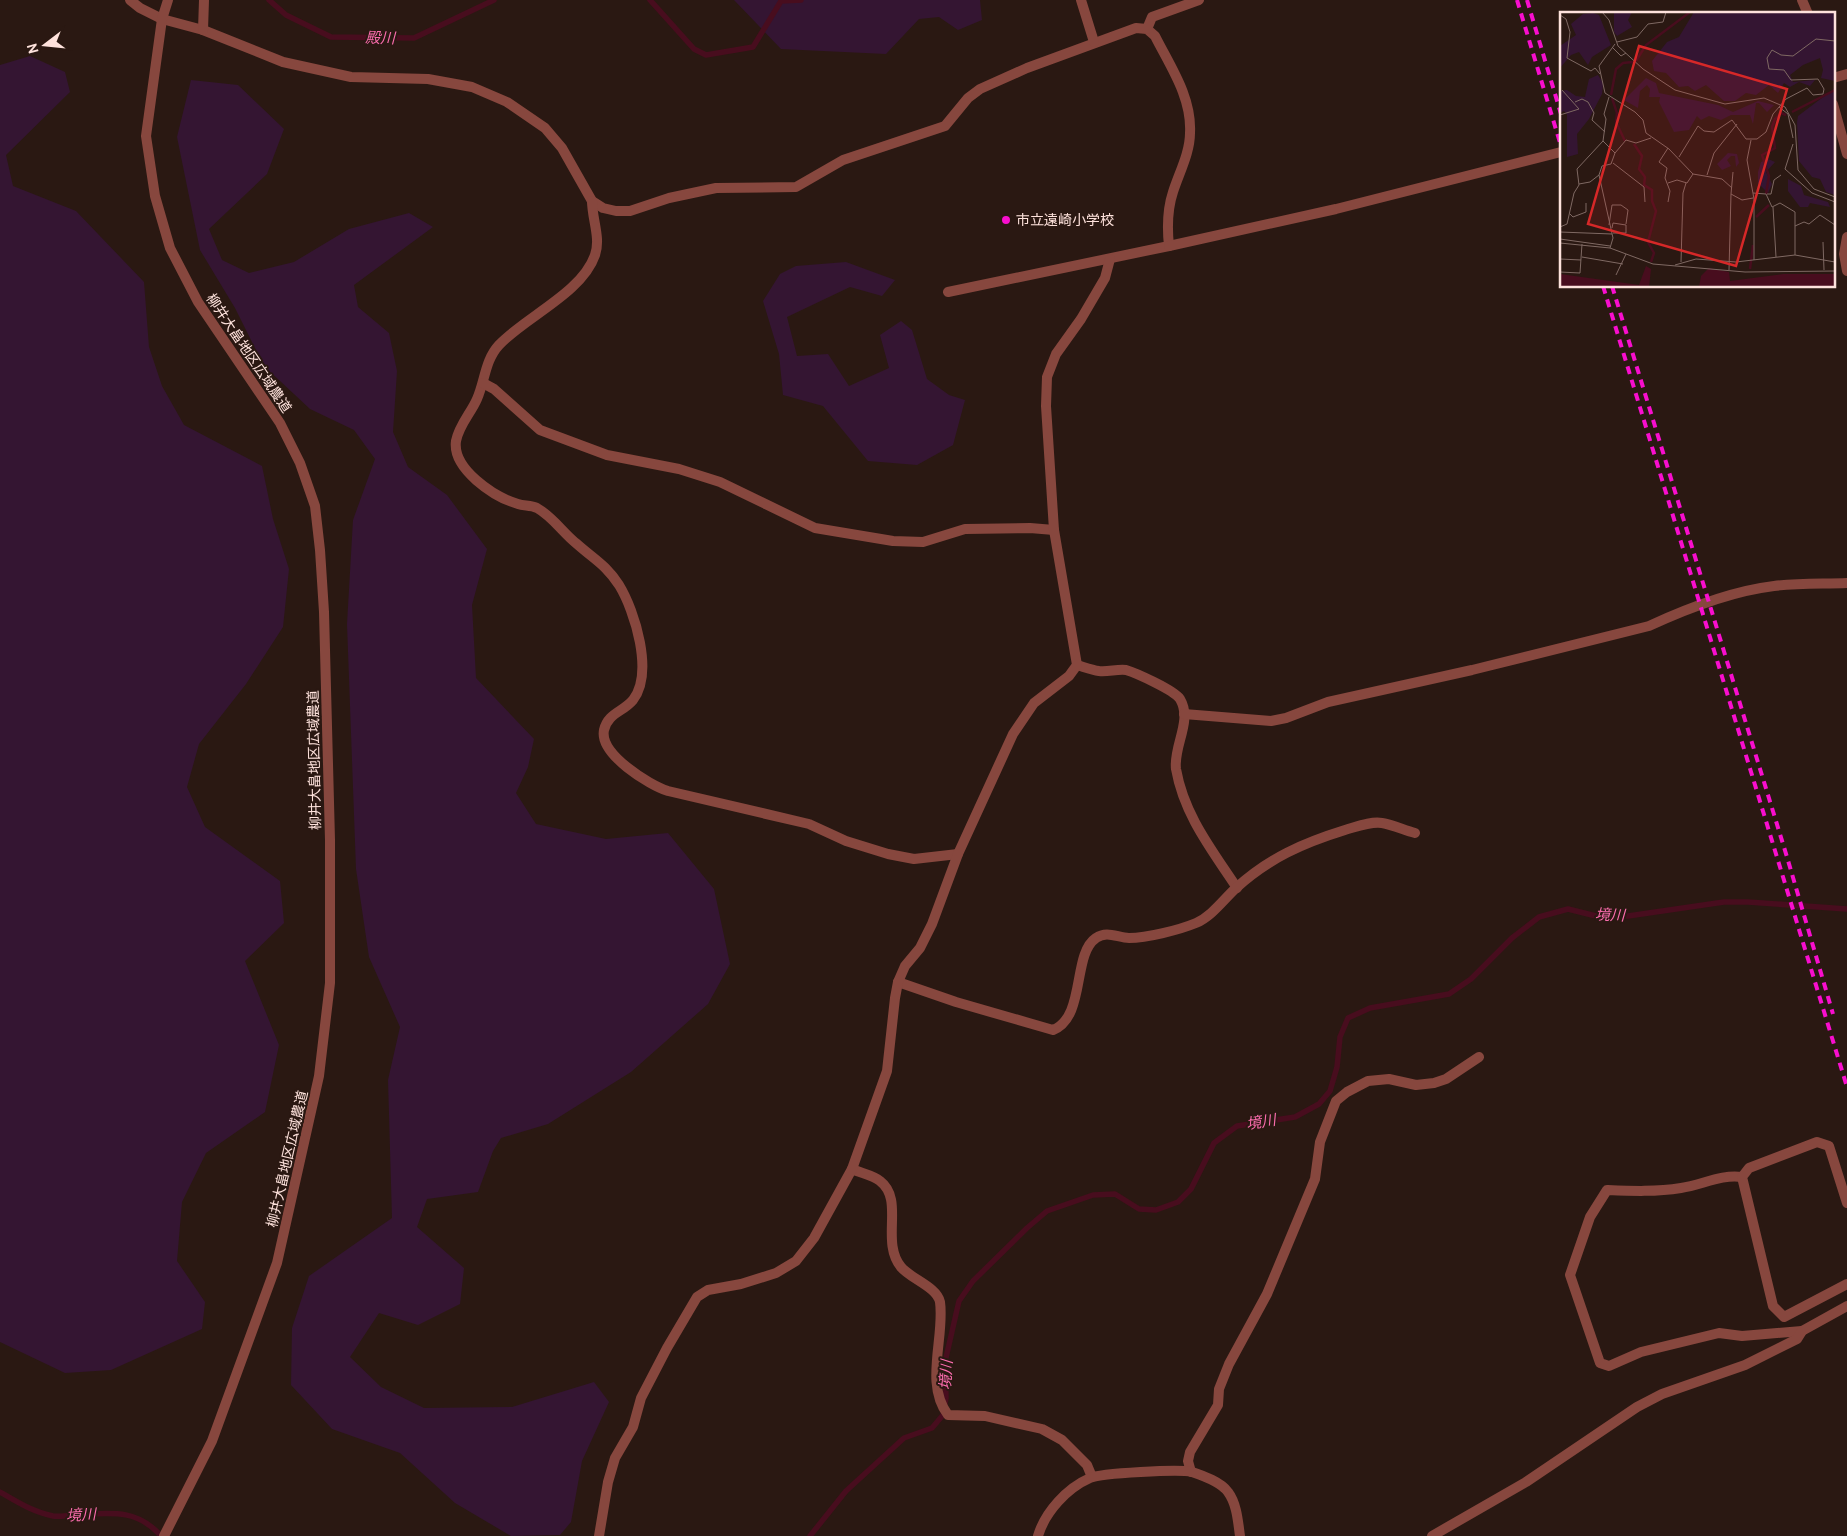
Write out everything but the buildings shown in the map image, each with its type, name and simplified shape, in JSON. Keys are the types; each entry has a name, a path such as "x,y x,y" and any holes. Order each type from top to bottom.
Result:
{"street":[{"path":"130,0 162,19 203,30 283,62 351,77 428,79 472,87 507,102 545,128 562,148 592,201 603,208 616,211 630,211 669,198 716,188 796,187 843,160 945,126 968,98 980,89 1094,42 1136,28 1147,29 1155,36 1183,90 1189,117 1190,133 1187,153 1172,194 1167,224 1168,246"},
{"name":"柳井大畠地区広域農道","path":"164,1536 212,1441 277,1263 319,1076 330,983 324,612 315,506 300,463 280,423 198,302 170,248 155,196 146,136 162,19 168,0"},
{"path":"203,30 204,0"},
{"path":"1081,0 1094,42"},
{"path":"1147,29 1152,16 1199,0"},
{"path":"1802,0 1807,12"},
{"path":"1834,78 1847,74"},
{"path":"1834,108 1847,154"},
{"path":"948,292 1110,259 1345,207 1560,152"},
{"path":"592,201 592,214 598,240 595,256 586,271 570,288 499,345 490,357 483,384 456,441 458,459 470,474 487,488 517,504 535,507 550,517 577,544 606,566 620,587 638,630 642,645 639,685 633,700 607,720 603,733 609,750 653,786 668,791 809,824 846,840 888,854 914,859 958,854"},
{"path":"1847,237 1844,254 1847,271"},
{"path":"599,1536 608,1482 615,1458 632,1427 642,1398 667,1348 696,1297 708,1290 741,1284 776,1273 796,1261 814,1238 852,1169 887,1071 898,982 905,966 920,948 932,924 958,854 1013,734 1034,703 1069,676 1077,665 1054,530 1046,406 1048,377 1056,354 1081,319 1105,278 1110,259"},
{"path":"483,384 494,389 540,430 607,455 679,469 720,482 815,528 893,541 922,542 965,529 1030,528 1054,530"},
{"path":"1184,714 1271,721 1286,718 1328,702 1472,670 1649,626 1674,615 1741,593 1774,586 1847,584"},
{"path":"1077,665 1100,671 1126,670 1167,688 1179,698 1184,714 1183,730 1175,754 1184,802 1192,818 1237,888"},
{"path":"898,982 956,1002 1053,1030 1062,1026 1071,1011 1088,946 1097,937 1107,934 1129,938 1197,923 1214,911 1237,888 1285,852 1306,842 1381,823 1415,833"},
{"path":"1191,1472 1188,1461 1190,1452 1218,1405 1219,1389 1228,1364 1267,1294 1315,1180 1320,1142 1336,1101 1347,1092 1368,1082 1388,1079 1416,1085 1434,1083 1446,1079 1466,1064 1479,1058"},
{"path":"1742,1177 1749,1168 1816,1142 1829,1146 1847,1203"},
{"path":"852,1169 880,1180 889,1191 892,1201 890,1234 893,1253 901,1266 916,1280 936,1292 940,1302 936,1358 941,1406 948,1415 985,1416 1042,1429 1062,1440 1087,1465 1092,1477"},
{"path":"1742,1177 1730,1175 1683,1188 1652,1192 1607,1190 1590,1217 1570,1275 1600,1363 1609,1366 1642,1352 1719,1333 1742,1336 1802,1331 1847,1306"},
{"path":"1742,1177 1773,1306 1784,1317 1847,1284"},
{"path":"1432,1536 1526,1482 1636,1407 1662,1394 1745,1365 1797,1339 1802,1331"},
{"path":"1038,1536 1049,1512 1075,1486 1092,1477 1191,1472 1212,1480 1228,1491 1234,1504 1240,1536"}],"shaded area":[{"path":"734,0 980,0 982,20 958,30 939,17 919,19 886,54 781,49"},
{"path":"30,56 65,72 70,92 6,155 13,186 76,211 144,282 149,347 162,386 184,425 262,466 273,519 289,569 283,627 246,684 199,744 187,787 205,827 280,881 284,923 245,961 279,1045 265,1112 206,1153 182,1202 177,1261 205,1302 202,1329 111,1370 65,1373 0,1342 0,65"},
{"path":"191,80 238,85 284,129 267,174 209,229 222,260 249,273 294,262 349,229 409,213 433,227 354,285 358,307 389,333 397,371 393,432 408,467 447,495 487,549 472,605 476,678 534,739 528,767 516,793 536,824 606,839 668,833 714,889 730,964 708,1004 631,1072 548,1124 501,1138 493,1151 478,1192 427,1199 417,1227 464,1268 460,1304 418,1325 379,1313 350,1357 381,1387 424,1408 512,1407 594,1382 609,1402 582,1461 571,1522 560,1535 511,1536 455,1503 400,1453 332,1429 291,1385 292,1328 309,1276 392,1218 388,1080 400,1027 369,957 356,869 347,624 353,520 375,459 354,430 310,409 264,366 235,308 200,250 177,137"},
{"path":"846,262 895,280 882,296 850,287 787,317 797,356 828,354 849,386 889,368 880,335 901,321 912,330 927,379 949,395 965,400 953,445 917,465 868,461 823,406 783,395 779,354 763,301 780,274 796,266"}],"waterway":[{"name":"殿川","path":"269,0 286,15 331,37 414,38 494,0"},
{"name":"殿川","path":"650,0 694,49 706,55 753,47 781,1 801,0"},
{"name":"境川","path":"810,1536 846,1491 904,1438 932,1428 943,1415 946,1398 945,1362 959,1301 973,1281 1027,1228 1047,1211 1093,1195 1115,1194 1139,1209 1156,1210 1178,1202 1191,1189 1214,1143 1237,1126 1295,1117 1319,1104 1330,1091 1337,1067 1340,1037 1348,1018 1370,1008 1449,994 1471,979 1512,938 1539,917 1568,909 1596,916 1628,916 1724,902 1847,909"},
{"name":"境川","path":"0,1492 32,1509 53,1516 122,1514 142,1521 161,1536"}],"railway":[{"path":"1517,0 1560,143"},
{"path":"1527,0 1560,111"},
{"path":"1604,288 1847,1087"},
{"path":"1613,288 1787,857 1833,1014"}],"place":[{"name":"市立遠崎小学校","path":"1006,220"}]}
